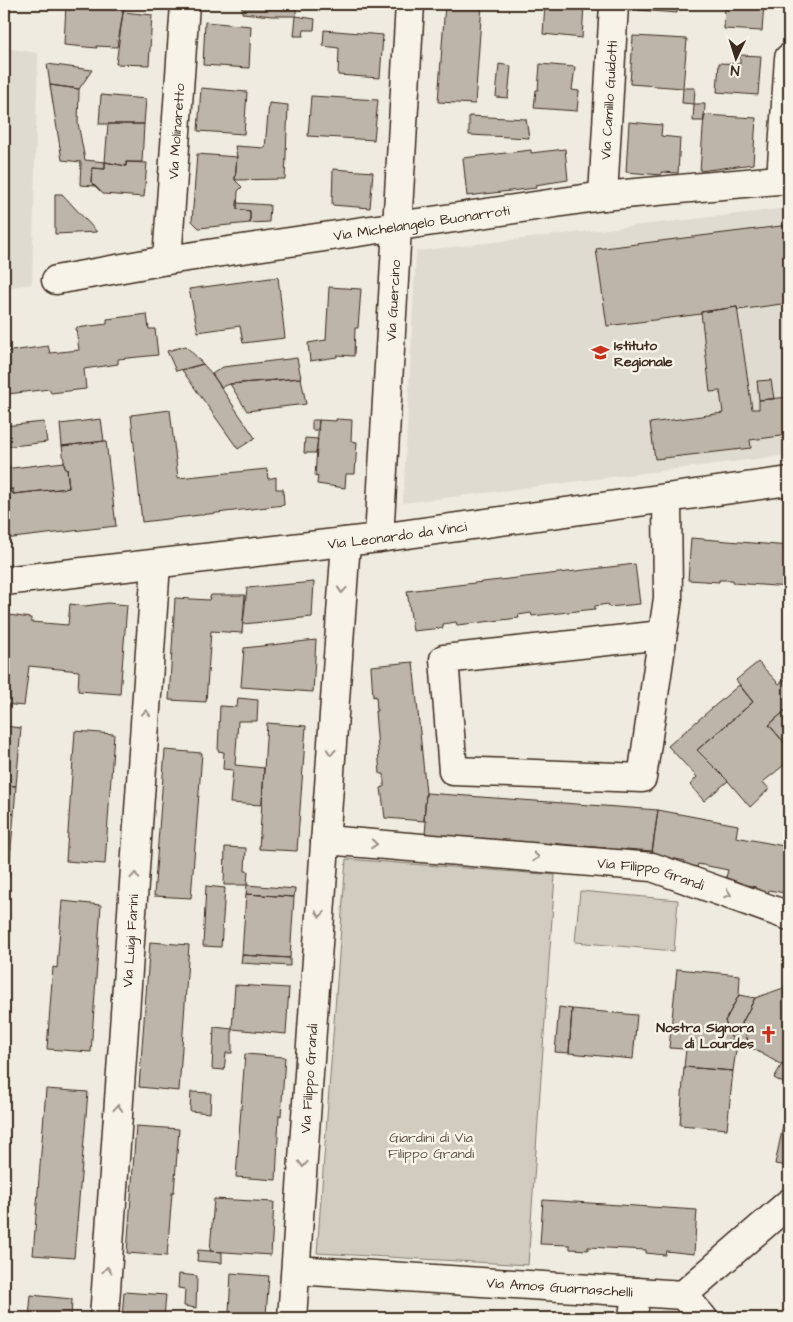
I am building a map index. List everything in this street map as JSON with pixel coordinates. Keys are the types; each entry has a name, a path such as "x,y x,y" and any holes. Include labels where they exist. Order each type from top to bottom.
{"street":[{"name":"Via Molinaretto","path":"167,260 185,4"},
{"name":"Via Guercino","path":"379,538 410,4"},
{"name":"Via Camillo Guidotti","path":"603,196 614,4"},
{"path":"785,179 789,58"},
{"name":"Via Michelangelo Buonarroti","path":"56,280 167,260 397,228 603,196 785,179"},
{"name":"Via Leonardo da Vinci","path":"4,581 379,538 789,480"},
{"path":"662,635 444,659 453,771 642,778 668,598 667,498"},
{"name":"Via Filippo Grandi","path":"292,1318 346,542"},
{"name":"Via Luigi Farini","path":"104,1318 156,564"},
{"name":"Via Filippo Grandi","path":"325,840 652,867 789,916"},
{"path":"703,1318 683,1295 789,1203"},
{"name":"Via Amos Guarnaschelli","path":"296,1270 634,1305 683,1295"}],"shaded area":[{"path":"4,48 38,53 32,284 4,288"},
{"name":"Istituto Regionale","path":"789,208 789,455 403,503 416,251"}],"green space":[{"name":"Giardini di Via Filippo Grandi","path":"346,859 555,875 528,1265 317,1253"},
{"path":"580,891 678,900 674,951 575,942"}],"building":[{"path":"66,4 124,8 117,47 96,46 97,48 64,45"},
{"path":"242,4 296,4 296,16 242,13"},
{"path":"335,4 377,4 376,10 335,8"},
{"path":"445,4 482,4 475,104 438,102"},
{"path":"545,4 584,4 582,38 543,34"},
{"path":"638,4 677,4 677,13 638,10"},
{"path":"725,4 764,4 762,31 724,29"},
{"path":"123,12 152,15 149,65 116,64"},
{"path":"296,16 315,19 314,30 304,30 303,36 294,36"},
{"path":"205,22 251,26 249,68 203,65"},
{"path":"324,30 383,35 380,78 338,75 339,48 323,46"},
{"path":"633,36 687,39 683,88 630,84"},
{"path":"740,55 761,56 758,95 717,92 719,63 740,64"},
{"path":"47,64 92,70 79,89 50,85"},
{"path":"499,64 511,66 508,98 496,97"},
{"path":"540,64 575,67 572,90 579,91 577,111 534,108 536,90 538,90"},
{"path":"50,85 79,89 78,123 85,160 105,162 105,169 92,168 91,182 95,186 80,185 81,162 62,160"},
{"path":"201,88 247,92 244,134 198,131"},
{"path":"683,88 695,88 694,104 682,103"},
{"path":"101,95 146,99 144,124 99,124"},
{"path":"311,96 378,100 374,140 308,136"},
{"path":"269,103 288,105 285,179 235,180 237,157 235,146 265,148"},
{"path":"694,104 705,104 704,121 693,121"},
{"path":"704,115 756,118 753,164 700,171"},
{"path":"469,116 526,119 529,138 469,135"},
{"path":"629,122 662,125 661,136 680,138 678,173 661,172 661,175 626,172"},
{"path":"108,124 144,124 142,162 126,162 126,166 105,162"},
{"path":"565,149 568,180 535,185 536,188 467,196 463,158 531,150 531,153"},
{"path":"197,154 237,157 235,180 242,187 238,191 237,209 250,211 250,223 199,228 192,221"},
{"path":"105,162 126,166 126,162 147,163 144,197 103,194 91,182 92,168 105,169"},
{"path":"333,169 373,172 370,208 332,205"},
{"path":"55,194 62,194 97,232 55,234"},
{"path":"237,203 270,205 269,222 250,223 250,211 237,209"},
{"path":"789,225 789,303 738,310 737,307 701,312 701,314 607,326 596,249"},
{"path":"278,277 285,338 243,343 240,326 198,332 189,289"},
{"path":"329,287 361,289 358,328 355,328 354,356 337,355 337,357 310,361 308,343 326,340"},
{"path":"737,307 752,409 759,409 759,400 789,397 789,435 750,440 751,448 655,459 650,423 723,413 720,391 710,392 701,312"},
{"path":"147,314 149,329 155,329 158,355 118,359 118,364 84,369 86,389 51,393 49,389 8,394 4,381 4,352 48,346 50,353 79,350 76,328 107,324 107,319"},
{"path":"186,346 203,364 176,371 167,351"},
{"path":"297,358 301,378 230,384 221,387 212,374 223,367"},
{"path":"203,364 212,374 255,438 238,449 182,370"},
{"path":"301,378 306,404 247,411 230,384"},
{"path":"771,380 774,399 759,400 757,381"},
{"path":"170,410 178,478 267,469 268,479 276,477 276,489 283,489 284,505 142,522 131,415"},
{"path":"101,419 104,441 62,446 60,424"},
{"path":"336,419 352,420 351,441 357,442 355,474 346,474 345,488 317,484 318,475 315,476 319,420 336,421"},
{"path":"312,420 319,420 318,430 312,430"},
{"path":"44,422 47,442 4,447 4,426"},
{"path":"305,438 318,439 316,453 304,453"},
{"path":"106,441 116,526 4,539 4,490 13,489 13,494 69,488 62,446"},
{"path":"64,462 65,469 67,469 69,488 13,494 13,489 4,490 4,469"},
{"path":"691,538 789,546 789,587 733,583 733,580 719,580 719,582 688,580"},
{"path":"635,564 640,604 609,607 608,604 595,606 595,609 532,616 531,613 518,615 519,618 457,625 456,622 443,624 443,628 413,631 407,591"},
{"path":"314,582 312,617 243,624 247,588"},
{"path":"211,595 245,595 242,633 211,631 206,702 169,700 175,598 209,600"},
{"path":"108,603 127,605 120,694 78,691 79,671 29,666 24,706 4,704 4,618 8,619 9,615 31,618 31,622 68,625 70,604 85,606"},
{"path":"316,640 313,692 241,687 244,648"},
{"path":"413,662 426,793 424,821 385,818 381,788 384,787 384,774 380,774 375,711 377,711 376,696 373,697 371,666"},
{"path":"758,662 779,684 789,676 789,707 769,725 789,748 789,761 763,782 769,789 750,807 728,781 697,750 753,702 736,680"},
{"path":"739,685 753,702 697,750 728,781 704,801 690,785 697,777 668,746"},
{"path":"238,698 258,700 257,721 238,721 235,765 264,768 262,805 230,803 233,770 223,769 224,752 218,751 220,706 237,707"},
{"path":"789,707 789,748 769,725"},
{"path":"267,723 306,726 297,851 259,849"},
{"path":"4,726 21,728 16,786 4,785"},
{"path":"75,731 114,734 105,864 66,861"},
{"path":"165,750 202,753 191,898 154,896"},
{"path":"4,785 16,786 14,814 4,813"},
{"path":"426,793 658,810 652,851 626,849 625,852 606,850 606,848 549,843 549,847 530,846 531,843 425,836"},
{"path":"658,810 738,825 736,837 789,847 789,894 769,890 768,893 756,890 756,887 725,881 728,870 698,864 697,867 684,864 685,861 652,854"},
{"path":"4,813 14,814 11,848 4,847"},
{"path":"4,847 11,848 9,877 4,877"},
{"path":"225,847 246,848 245,871 248,871 247,885 224,885"},
{"path":"247,885 295,889 294,897 246,894"},
{"path":"206,886 225,888 221,947 203,946"},
{"path":"246,894 294,897 290,958 242,955"},
{"path":"62,901 101,905 91,1052 47,1049 53,967 57,968"},
{"path":"150,942 189,945 179,1091 139,1087"},
{"path":"242,955 290,958 290,966 241,963"},
{"path":"677,969 740,975 739,995 725,1021 736,1050 733,1071 684,1067 686,1049 669,1048"},
{"path":"235,985 289,988 286,1034 232,1029"},
{"name":"Nostra Signora di Lourdes","path":"789,986 789,1069 750,1047 742,1023 755,998"},
{"path":"739,995 755,998 742,1023 750,1047 736,1050 725,1021"},
{"path":"559,1007 572,1009 569,1053 555,1052"},
{"path":"572,1009 637,1015 633,1059 569,1053"},
{"path":"214,1027 232,1029 232,1053 226,1053 224,1070 212,1069"},
{"path":"245,1054 285,1057 281,1116 279,1115 276,1180 236,1177"},
{"path":"782,1064 789,1069 789,1086 774,1078"},
{"path":"684,1067 733,1071 727,1129 680,1125"},
{"path":"46,1089 88,1092 74,1258 33,1255"},
{"path":"191,1092 211,1093 210,1113 190,1111"},
{"path":"136,1126 179,1129 167,1256 127,1253"},
{"path":"783,1126 789,1128 789,1166 775,1164"},
{"path":"214,1199 274,1202 271,1255 210,1251"},
{"path":"543,1200 697,1210 694,1254 666,1251 665,1255 646,1253 646,1250 588,1247 588,1250 570,1249 570,1245 540,1244"},
{"path":"198,1250 222,1252 222,1263 197,1261"},
{"path":"231,1273 269,1276 266,1315 229,1313"},
{"path":"179,1274 197,1276 196,1308 184,1306 185,1289 178,1288"},
{"path":"124,1292 166,1295 164,1318 122,1318"},
{"path":"31,1295 72,1299 71,1318 29,1318"},
{"path":"493,1315 492,1318 460,1318 460,1316"}],"place":[{"name":"Istituto Regionale","path":"600,353"},
{"name":"Nostra Signora di Lourdes","path":"768,1035"}]}
